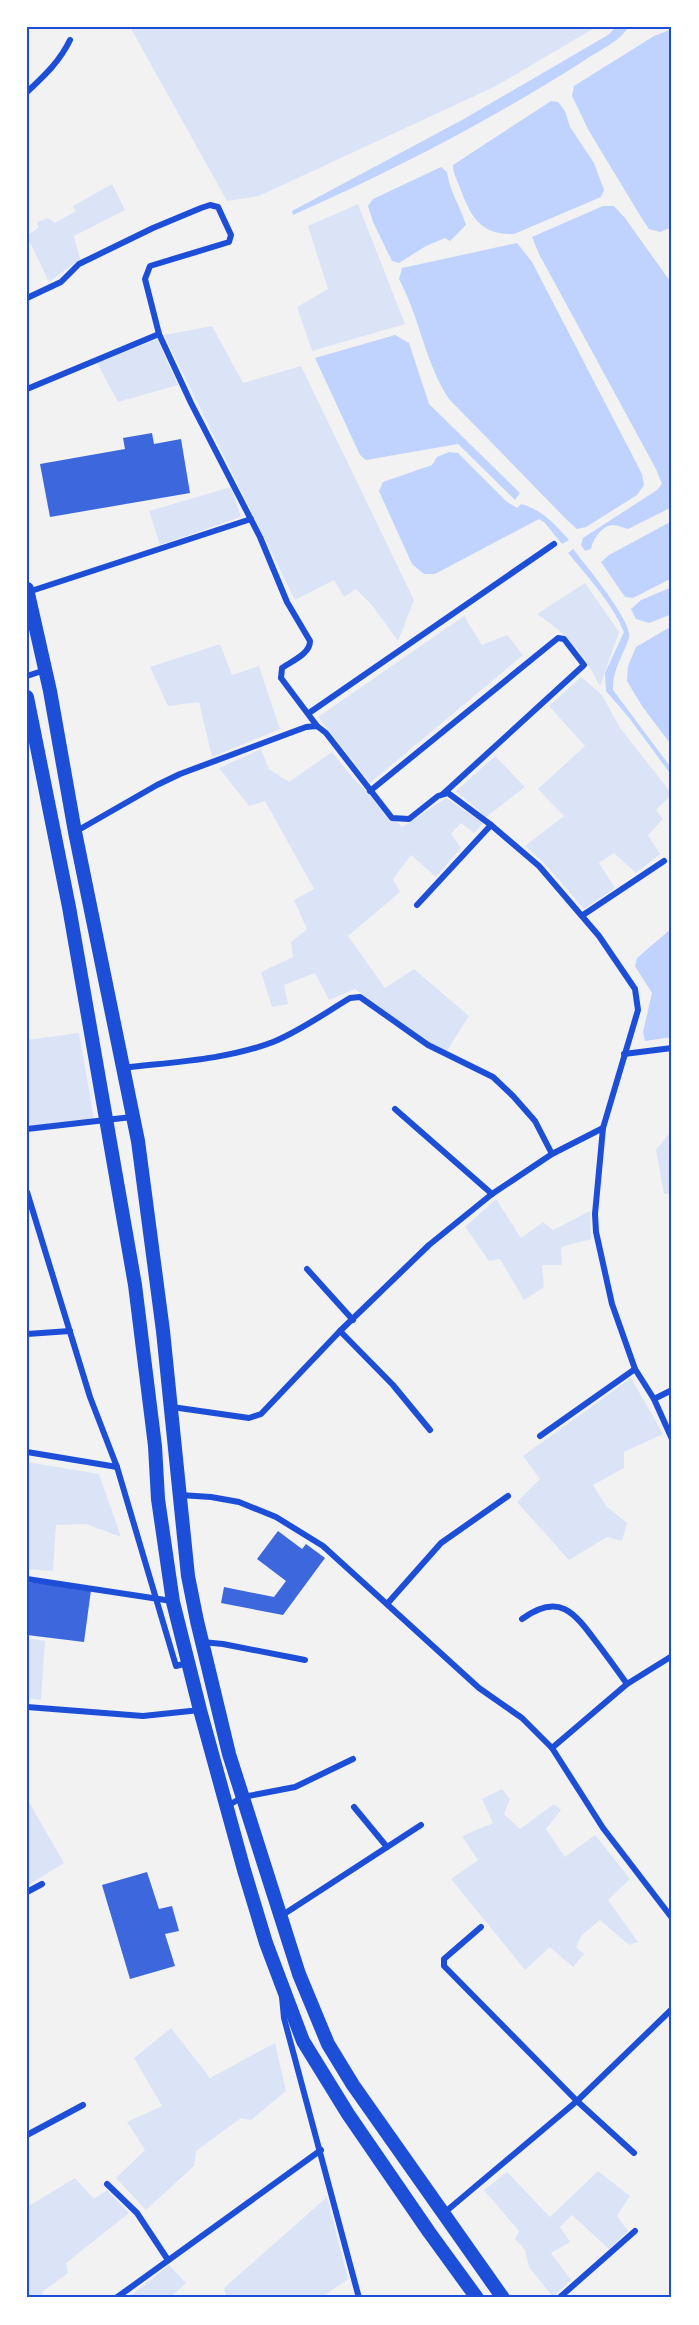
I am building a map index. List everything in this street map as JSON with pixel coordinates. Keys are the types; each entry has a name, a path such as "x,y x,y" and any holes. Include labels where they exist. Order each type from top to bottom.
{"highway":[{"path":"27,591 45,670 132,1117 148,1211 188,1576 229,1754 299,1974 328,2044 353,2085 503,2298"},
{"path":"27,698 69,907 135,1285 155,1446 158,1499 173,1602 226,1806 266,1943 303,2041 319,2069 429,2232 477,2298"},
{"path":"178,1624 197,1621"}],"street":[{"path":"27,92 54,66 63,55 70,40"},
{"path":"27,298 61,282 79,264 153,228 201,208 214,205 218,207 231,235 229,242 150,266 145,279 159,334 190,403 251,519 287,602 310,641 311,645 307,652 281,670 281,678 389,815 400,820 409,819 438,796 448,793 491,825 539,866 583,915 635,989 638,1010 603,1128 595,1214 596,1232 612,1304 635,1368 654,1399 672,1439"},
{"path":"27,389 159,334"},
{"path":"27,591 251,519"},
{"path":"309,713 554,544"},
{"path":"370,791 558,638 564,639 584,665 443,794"},
{"path":"27,676 45,670"},
{"path":"75,832 180,774 306,727 317,726"},
{"path":"417,905 491,825"},
{"path":"583,915 664,861"},
{"path":"122,1068 207,1058 262,1046 277,1040 350,998 360,997 428,1045 493,1077 535,1121 552,1154"},
{"path":"624,1054 672,1048"},
{"path":"395,1109 492,1194"},
{"path":"27,1129 132,1117"},
{"path":"171,1407 249,1418 256,1417 399,1272 492,1194 552,1154 603,1128"},
{"path":"27,1192 31,1216 90,1397 117,1467 176,1666 187,1662"},
{"path":"307,1269 353,1320"},
{"path":"27,1334 70,1331"},
{"path":"340,1331 393,1385 430,1430"},
{"path":"540,1436 635,1368"},
{"path":"654,1399 672,1390"},
{"path":"27,1452 117,1467"},
{"path":"179,1495 239,1502 276,1517 323,1546 479,1688 522,1718 552,1748 603,1828 672,1918"},
{"path":"387,1604 441,1543 508,1496"},
{"path":"27,1579 154,1597 173,1602"},
{"path":"522,1618 536,1608 547,1606 558,1606 570,1611 581,1622 627,1684"},
{"path":"202,1642 305,1660"},
{"path":"552,1748 627,1684 672,1656"},
{"path":"27,1707 143,1716 200,1710"},
{"path":"226,1806 243,1797 295,1787 354,1759"},
{"path":"354,1807 387,1847"},
{"path":"280,1916 421,1826"},
{"path":"27,1892 42,1884"},
{"path":"481,1927 444,1959 444,1966 577,2101 634,2153"},
{"path":"283,1989 284,2018 359,2298"},
{"path":"444,2212 577,2101 672,2009"},
{"path":"27,2135 83,2105"},
{"path":"116,2298 321,2151"},
{"path":"107,2184 137,2213 168,2260"},
{"path":"558,2298 635,2231"}],"shaded area":[{"path":"130,27 596,27 496,86 259,196 227,201"},
{"path":"112,184 125,210 74,236 80,259 49,282 27,236 38,228 37,222 48,218 55,223 76,211 73,206"},
{"path":"358,204 405,324 312,351 297,307 328,289 308,226"},
{"path":"212,326 243,383 301,366 414,600 398,641 371,604 356,589 344,597 334,580 295,600 164,335"},
{"path":"157,339 178,385 118,402 97,363"},
{"path":"231,487 241,517 160,545 149,511"},
{"path":"585,583 619,632 600,686 574,645 537,614"},
{"path":"464,616 482,645 507,635 523,655 370,783 318,717"},
{"path":"220,644 232,675 259,666 280,729 212,757 199,702 168,706 150,667"},
{"path":"581,677 602,695 620,728 672,794 656,810 663,819 648,835 660,854 636,873 614,853 599,863 615,888 584,909 544,863 525,846 564,816 538,789 585,746 549,706"},
{"path":"261,749 269,769 289,782 332,752 353,778 402,827 446,798 483,823 474,833 461,823 451,834 461,848 436,877 411,855 393,879 400,892 348,936 385,988 414,969 469,1016 445,1054 355,989 329,1000 315,973 284,985 288,1004 272,1007 261,972 293,957 291,942 307,929 294,900 314,889 265,801 249,806 219,768"},
{"path":"495,756 525,787 486,817 456,791"},
{"path":"79,1033 94,1119 27,1126 27,1040"},
{"path":"671,1054 672,1193 664,1194 656,1150 669,1134"},
{"path":"496,1199 521,1238 543,1222 553,1230 590,1211 591,1239 561,1247 562,1265 542,1265 544,1287 524,1300 500,1259 489,1261 465,1227"},
{"path":"631,1378 663,1434 624,1452 624,1468 593,1485 606,1506 627,1523 622,1541 607,1537 569,1560 517,1502 540,1479 523,1456"},
{"path":"27,1462 99,1474 121,1537 86,1524 56,1525 53,1571 27,1569"},
{"path":"27,1638 45,1641 41,1700 27,1698"},
{"path":"502,1789 510,1799 504,1814 520,1829 554,1804 561,1810 546,1829 565,1857 595,1835 630,1879 608,1900 638,1942 629,1945 600,1920 581,1936 576,1947 584,1954 573,1967 550,1947 525,1970 451,1879 478,1860 462,1836 493,1823 482,1799"},
{"path":"27,1799 64,1863 27,1886"},
{"path":"171,2028 210,2078 275,2043 286,2091 251,2120 241,2118 196,2151 194,2166 146,2210 116,2178 145,2150 127,2122 162,2106 134,2058"},
{"path":"598,2171 630,2196 617,2216 628,2231 609,2249 572,2215 560,2227 570,2242 551,2253 571,2280 553,2297 529,2267 525,2250 515,2239 519,2231 484,2190 507,2172 550,2217"},
{"path":"75,2178 94,2199 107,2190 129,2213 66,2263 68,2273 42,2292 45,2298 27,2298 27,2207"},
{"path":"327,2197 348,2279 321,2298 227,2298 224,2288"},
{"path":"169,2265 186,2283 170,2298 128,2298"}],"water":[{"path":"616,27 628,27 609,45 515,103 368,181 293,215 292,211 462,120 608,35"},
{"path":"672,29 672,227 660,232 649,229 641,217 589,131 572,96 574,86 654,36"},
{"path":"551,101 558,102 565,111 570,127 594,163 604,190 601,197 514,234 502,234 485,228 468,208 453,165"},
{"path":"441,167 447,172 450,186 466,225 450,241 445,238 426,246 399,263 392,261 373,222 368,206 373,199"},
{"path":"603,206 614,206 625,218 672,284 672,507 628,529 614,525 606,527 596,537 591,549 585,551 581,545 583,538 657,490 662,484 532,237"},
{"path":"517,243 532,262 642,474 644,485 637,495 586,527 577,529 567,520 449,399 434,371 399,279 402,268"},
{"path":"395,335 409,343 429,404 520,493 515,500 458,444 366,460 360,455 315,358"},
{"path":"449,452 458,453 507,502 517,508 521,504 528,506 542,514 569,540 562,544 539,519 435,574 424,574 412,564 379,491 383,482 432,465 437,457"},
{"path":"672,521 672,578 633,598 625,597 601,562 609,555"},
{"path":"573,549 607,593 628,630 629,638 616,670 613,690 672,769 672,776 606,691 605,673 624,632 606,601 568,553"},
{"path":"672,587 672,614 649,623 636,619 631,609 641,600"},
{"path":"672,626 672,746 642,706 627,681 628,666 636,647"},
{"path":"672,928 672,1037 645,1041 643,1032 652,993 635,966 637,958"}],"building":[{"path":"152,433 154,444 181,439 190,493 50,517 40,464 125,449 123,438"},
{"path":"278,1531 302,1549 306,1544 325,1558 283,1615 221,1603 224,1587 274,1597 286,1581 257,1559"},
{"path":"27,1582 91,1590 84,1642 27,1635"},
{"path":"147,1872 159,1909 172,1906 179,1931 165,1934 175,1966 130,1979 102,1885"}]}
